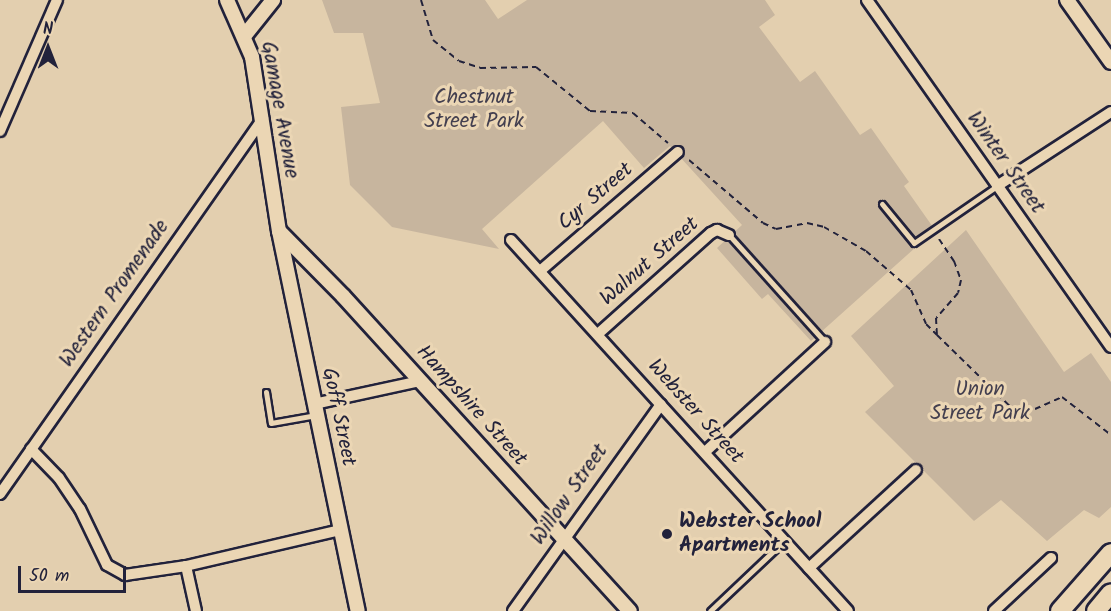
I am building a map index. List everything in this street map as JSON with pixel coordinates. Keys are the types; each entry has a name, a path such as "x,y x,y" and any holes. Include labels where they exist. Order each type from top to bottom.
{"highway":[{"path":"1060,611 1111,553"},
{"path":"1096,611 1111,593"}],"street":[{"path":"0,131 57,0"},
{"name":"Gamage Avenue","path":"228,0 245,35 263,118 279,231"},
{"path":"245,35 273,0"},
{"name":"Winter Street","path":"867,0 1111,347"},
{"path":"1067,0 1111,62"},
{"path":"997,186 1111,112"},
{"name":"Western Promenade","path":"0,494 263,118"},
{"name":"Cyr Street","path":"540,271 678,152"},
{"name":"Walnut Street","path":"599,333 711,233 717,230 729,235"},
{"name":"Hampshire Street","path":"279,231 630,611"},
{"name":"Goff Street","path":"279,231 358,611"},
{"name":"Webster Street","path":"511,240 599,333 848,611"},
{"path":"705,452 825,342"},
{"path":"315,409 420,381"},
{"name":"Willow Street","path":"513,611 661,404"},
{"path":"31,449 59,478 80,509 107,565 117,572 134,575 186,566 340,530"},
{"path":"809,568 916,470"},
{"path":"994,611 1051,558"},
{"path":"186,566 196,611"}],"lane":[{"path":"882,204 914,243 997,186"},
{"path":"729,235 825,342"},
{"path":"266,392 271,423 315,409"},
{"path":"710,611 784,541"}],"path":[{"path":"421,0 433,40 459,62 480,68 536,68 590,111 633,113 763,223 776,229 807,223 824,227 866,251 911,290 926,324 1015,411 1035,409 1062,397 1111,435"},
{"path":"937,334 936,318 958,292 961,280 954,261 939,239"}],"green space":[{"name":"Chestnut Street Park","path":"322,0 485,0 498,19 527,0 765,0 775,15 759,27 800,82 815,71 860,135 871,128 909,182 904,186 935,230 811,341 768,294 762,299 717,248 742,225 670,146 644,168 603,121 482,229 499,249 392,227 350,185 341,107 380,103 363,33 334,33"},
{"name":"Union Street Park","path":"966,230 1064,372 1091,353 1111,382 1111,507 1099,518 1084,510 1047,541 1001,500 974,521 865,412 894,386 851,336"}],"place":[{"name":"Webster School Apartments","path":"667,534"}]}
